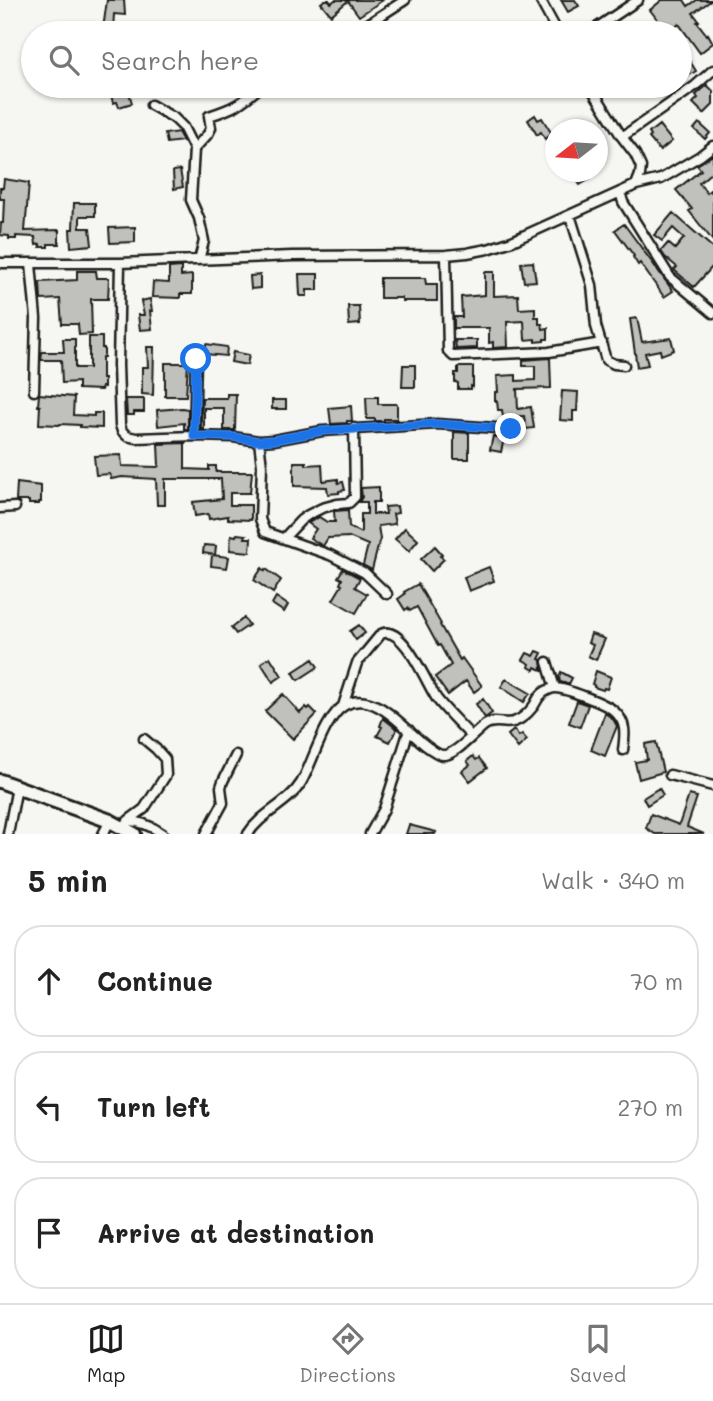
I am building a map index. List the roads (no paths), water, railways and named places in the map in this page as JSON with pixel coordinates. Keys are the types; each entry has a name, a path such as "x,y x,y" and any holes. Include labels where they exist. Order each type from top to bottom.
{"main road":[{"path":"0,781 119,822 134,834"}],"street":[{"path":"373,21 405,0"},
{"path":"540,0 551,21"},
{"path":"607,21 638,0"},
{"path":"692,88 713,70"},
{"path":"194,149 211,128 209,116 230,109 248,98"},
{"path":"598,98 635,154 640,167 636,185"},
{"path":"622,137 678,98"},
{"path":"151,106 174,118 183,127 194,149 191,200 199,218 204,241 199,260"},
{"path":"0,263 120,263 292,256 446,255 488,249 531,233 636,185 661,179 713,146"},
{"path":"620,192 623,202 670,277 713,313"},
{"path":"570,215 592,285 596,326 606,360 624,365"},
{"path":"446,255 448,351 453,356 550,352 602,343"},
{"path":"120,263 120,425 127,436 233,437 259,441 322,431 437,424 511,429"},
{"path":"31,264 36,318 34,391"},
{"path":"194,436 196,359"},
{"path":"284,538 308,515 337,503 349,503 355,496 354,428"},
{"path":"259,441 262,466 261,526 265,532 330,555 365,573 387,594"},
{"path":"0,508 15,507"},
{"path":"248,834 254,825 290,796 301,783 333,716 343,706 356,663 383,631 400,640 438,700 471,736"},
{"path":"547,662 555,688"},
{"path":"343,706 360,701 383,709 426,746 440,755 446,755 490,722 517,721 532,709 542,693 555,688 612,708 626,732 622,750"},
{"path":"370,834 384,808 409,730"},
{"path":"103,834 144,809 166,775 165,759 144,739"},
{"path":"206,834 223,803 221,787 236,755"},
{"path":"670,775 713,786"},
{"path":"8,834 17,787"},
{"path":"119,822 146,825 163,834"}]}
